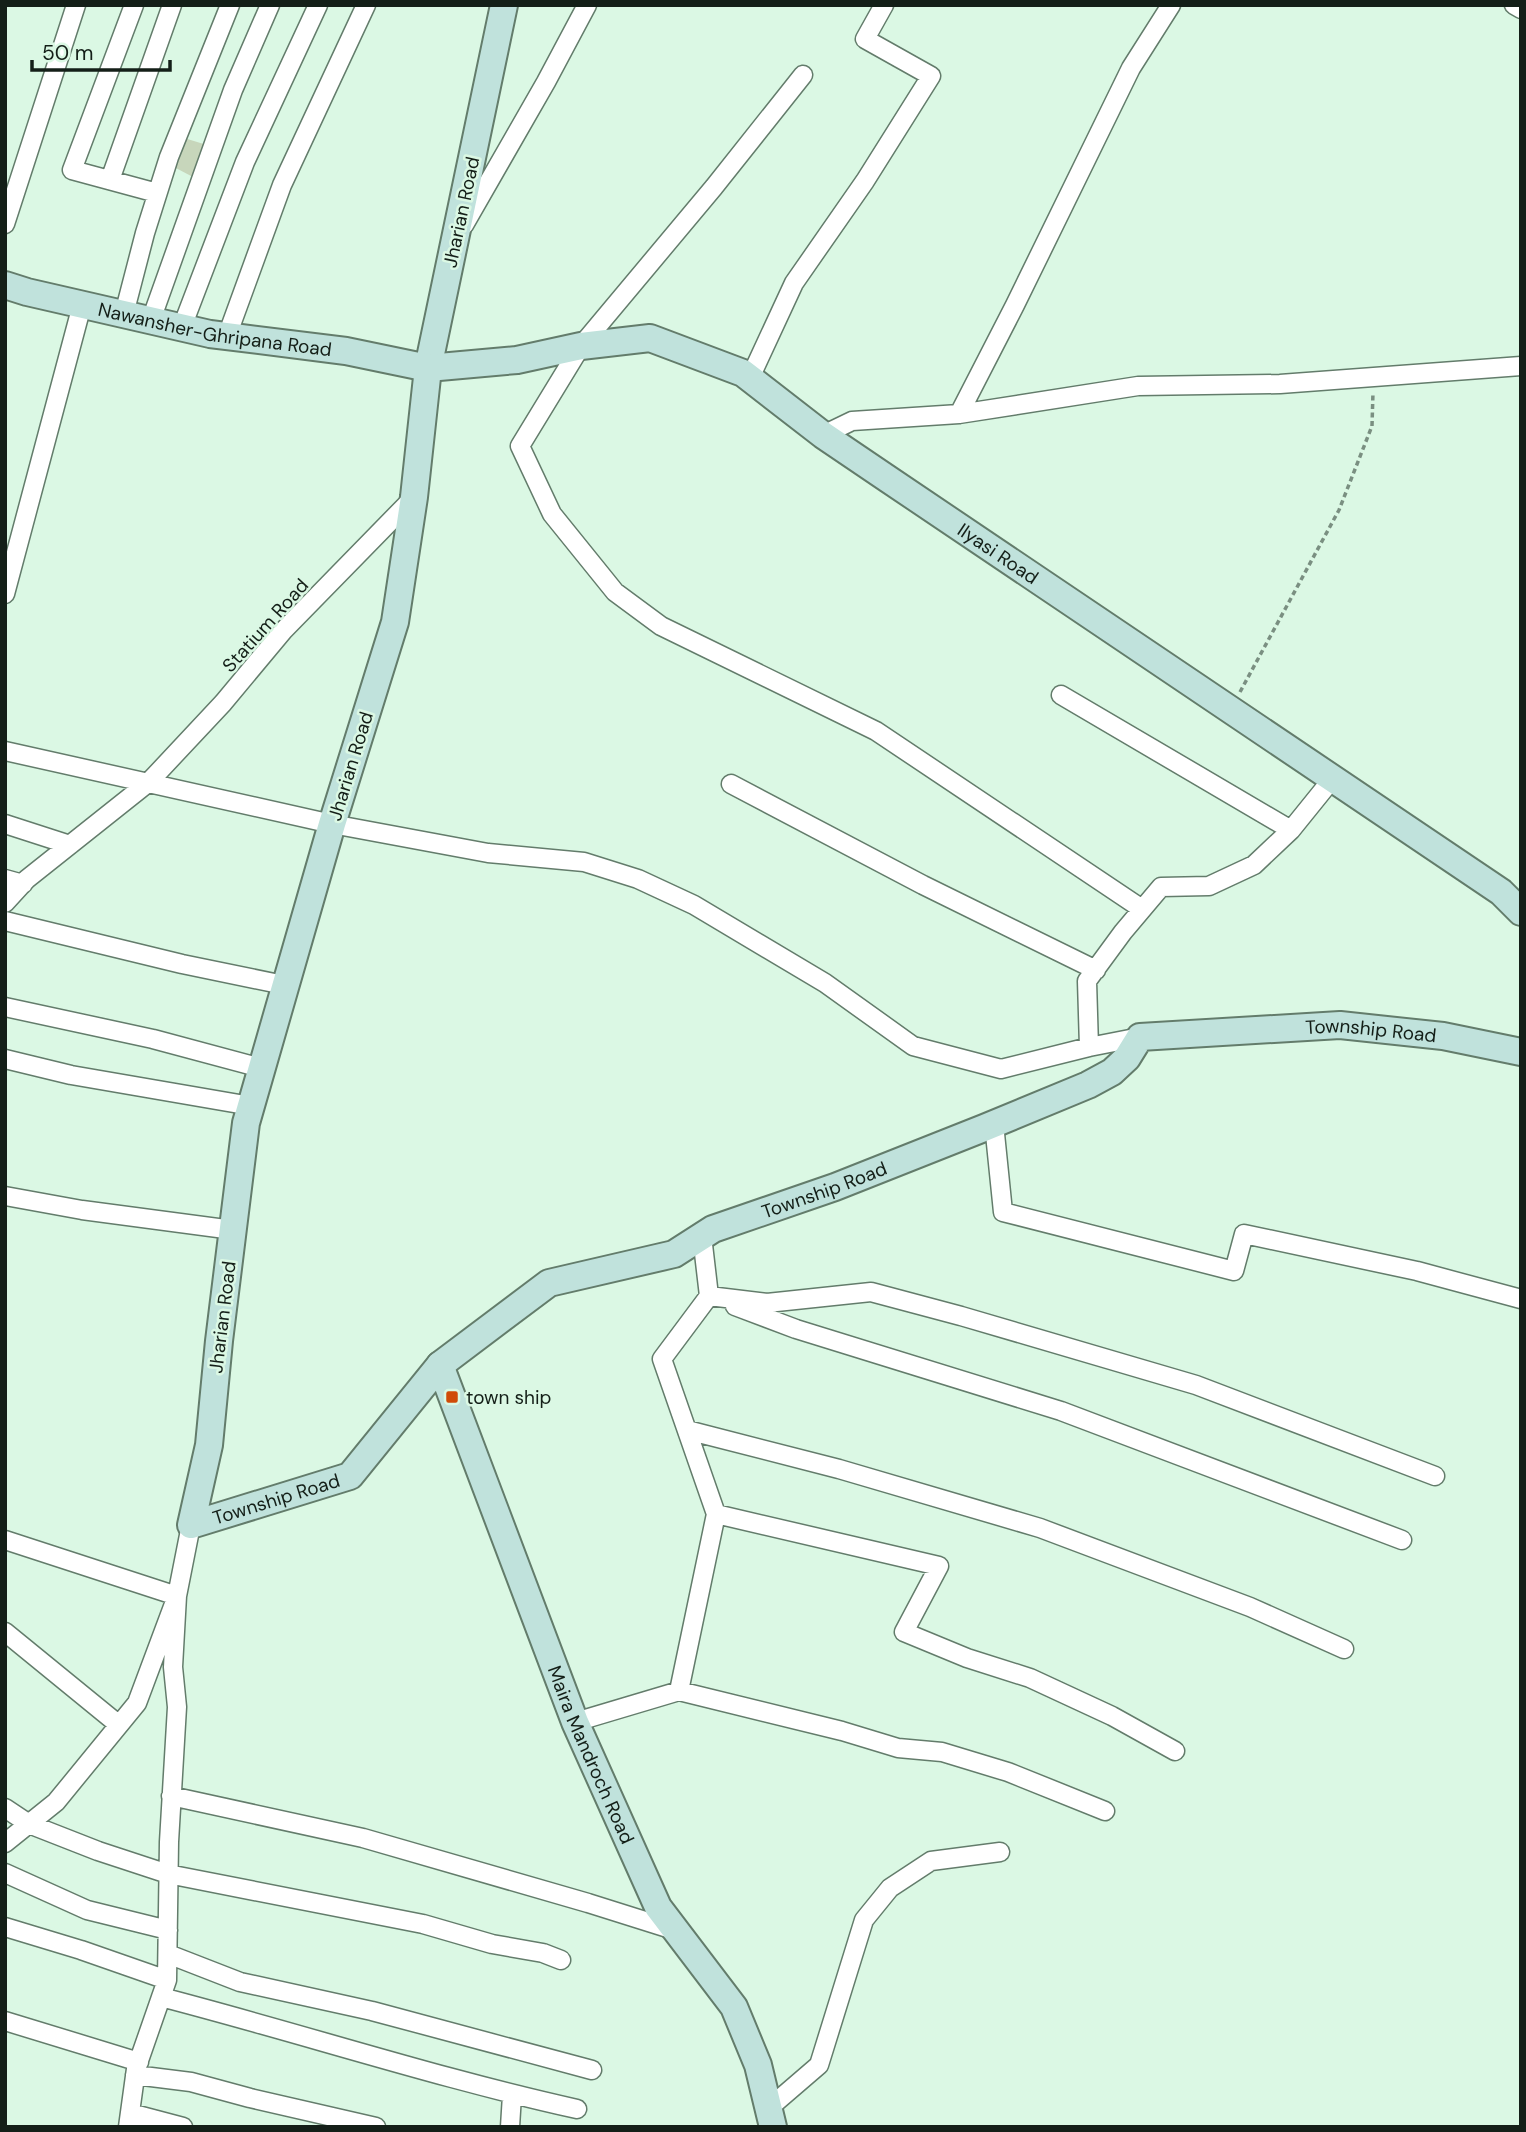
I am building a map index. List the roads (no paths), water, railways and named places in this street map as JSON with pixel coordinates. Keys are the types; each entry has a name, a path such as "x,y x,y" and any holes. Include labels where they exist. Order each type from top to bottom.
{"street":[{"path":"5,224 76,5"},
{"path":"134,5 72,170 157,193"},
{"path":"110,180 173,5"},
{"path":"124,314 169,157 230,5"},
{"path":"151,320 215,138 270,5"},
{"path":"182,327 245,162 318,5"},
{"path":"227,336 282,185 366,5"},
{"name":"Jharian Road","path":"191,1525 209,1445 246,1123 284,985 395,622 414,497 428,368 504,5"},
{"path":"454,244 587,5"},
{"path":"750,378 794,283 865,181 931,76 865,39 884,5"},
{"path":"959,414 1016,305 1131,68 1171,5"},
{"path":"1514,5 1521,9"},
{"path":"803,75 714,187 581,346 520,446 552,514 615,592 661,626 876,731 1142,909"},
{"name":"Nawansher-Ghripana Road","path":"5,285 82,305 227,336 346,351 428,368"},
{"path":"5,594 82,305"},
{"name":"Ilyasi Road","path":"428,368 517,360 581,346 650,338 743,373 823,435 1501,891 1521,912"},
{"path":"823,435 852,421 959,414 1138,386 1280,384 1521,366"},
{"name":"Statium Road","path":"5,903 14,882 70,845 149,782 223,704 283,631 414,497"},
{"path":"1061,695 1292,830"},
{"path":"5,751 332,824 488,853 584,862 638,880 694,905 825,983 913,1046 1001,1069 1140,1037"},
{"path":"1089,1047 1087,981 1161,887 1209,886 1254,865 1292,830 1334,778"},
{"path":"731,784 923,886 1096,970"},
{"path":"5,824 70,845"},
{"path":"5,920 182,964 284,985"},
{"path":"5,1007 153,1039 261,1068"},
{"name":"Township Road","path":"191,1525 350,1476 440,1365 549,1283 674,1254 713,1229 835,1187 1088,1085 1111,1072 1127,1058 1140,1037 1340,1025 1443,1036 1521,1052"},
{"path":"5,1059 71,1075 251,1107"},
{"path":"994,1124 1003,1212 1234,1271 1244,1234 1417,1271 1521,1300"},
{"path":"5,1196 82,1210 233,1230"},
{"path":"679,1691 716,1514 662,1359 709,1296 702,1236"},
{"path":"709,1296 767,1303 871,1292 1196,1385 1436,1476"},
{"path":"709,1296 796,1329 1060,1412 1402,1540"},
{"name":"Maira Mandroch Road","path":"440,1365 575,1721 658,1907 734,2007 758,2065 771,2117"},
{"path":"687,1430 839,1469 1040,1528 1250,1607 1344,1649"},
{"path":"716,1514 939,1566 904,1632 967,1658 1030,1678 1112,1716 1175,1751"},
{"path":"183,2127 129,2120 137,2069 164,1989 177,1707 173,1667 177,1596 191,1525"},
{"path":"5,1541 177,1596"},
{"path":"5,1843 56,1802 137,1703 177,1596"},
{"path":"5,1632 119,1725"},
{"path":"575,1721 679,1691 842,1731 898,1748 942,1752 1007,1772 1105,1811"},
{"path":"171,1796 363,1838 677,1931"},
{"path":"5,1808 29,1824 98,1852 168,1874 423,1924 561,1960"},
{"path":"771,2117 819,2065 864,1920 890,1888 931,1861 1000,1853"},
{"path":"5,1873 87,1910 168,1930"},
{"path":"5,1927 81,1950 164,1989 512,2095 577,2109"},
{"path":"167,1954 240,1982 372,2011 592,2070"},
{"path":"5,2021 137,2069 376,2127"},
{"path":"510,2127 512,2095"}],"place":[{"name":"town ship","path":"452,1397"}]}
